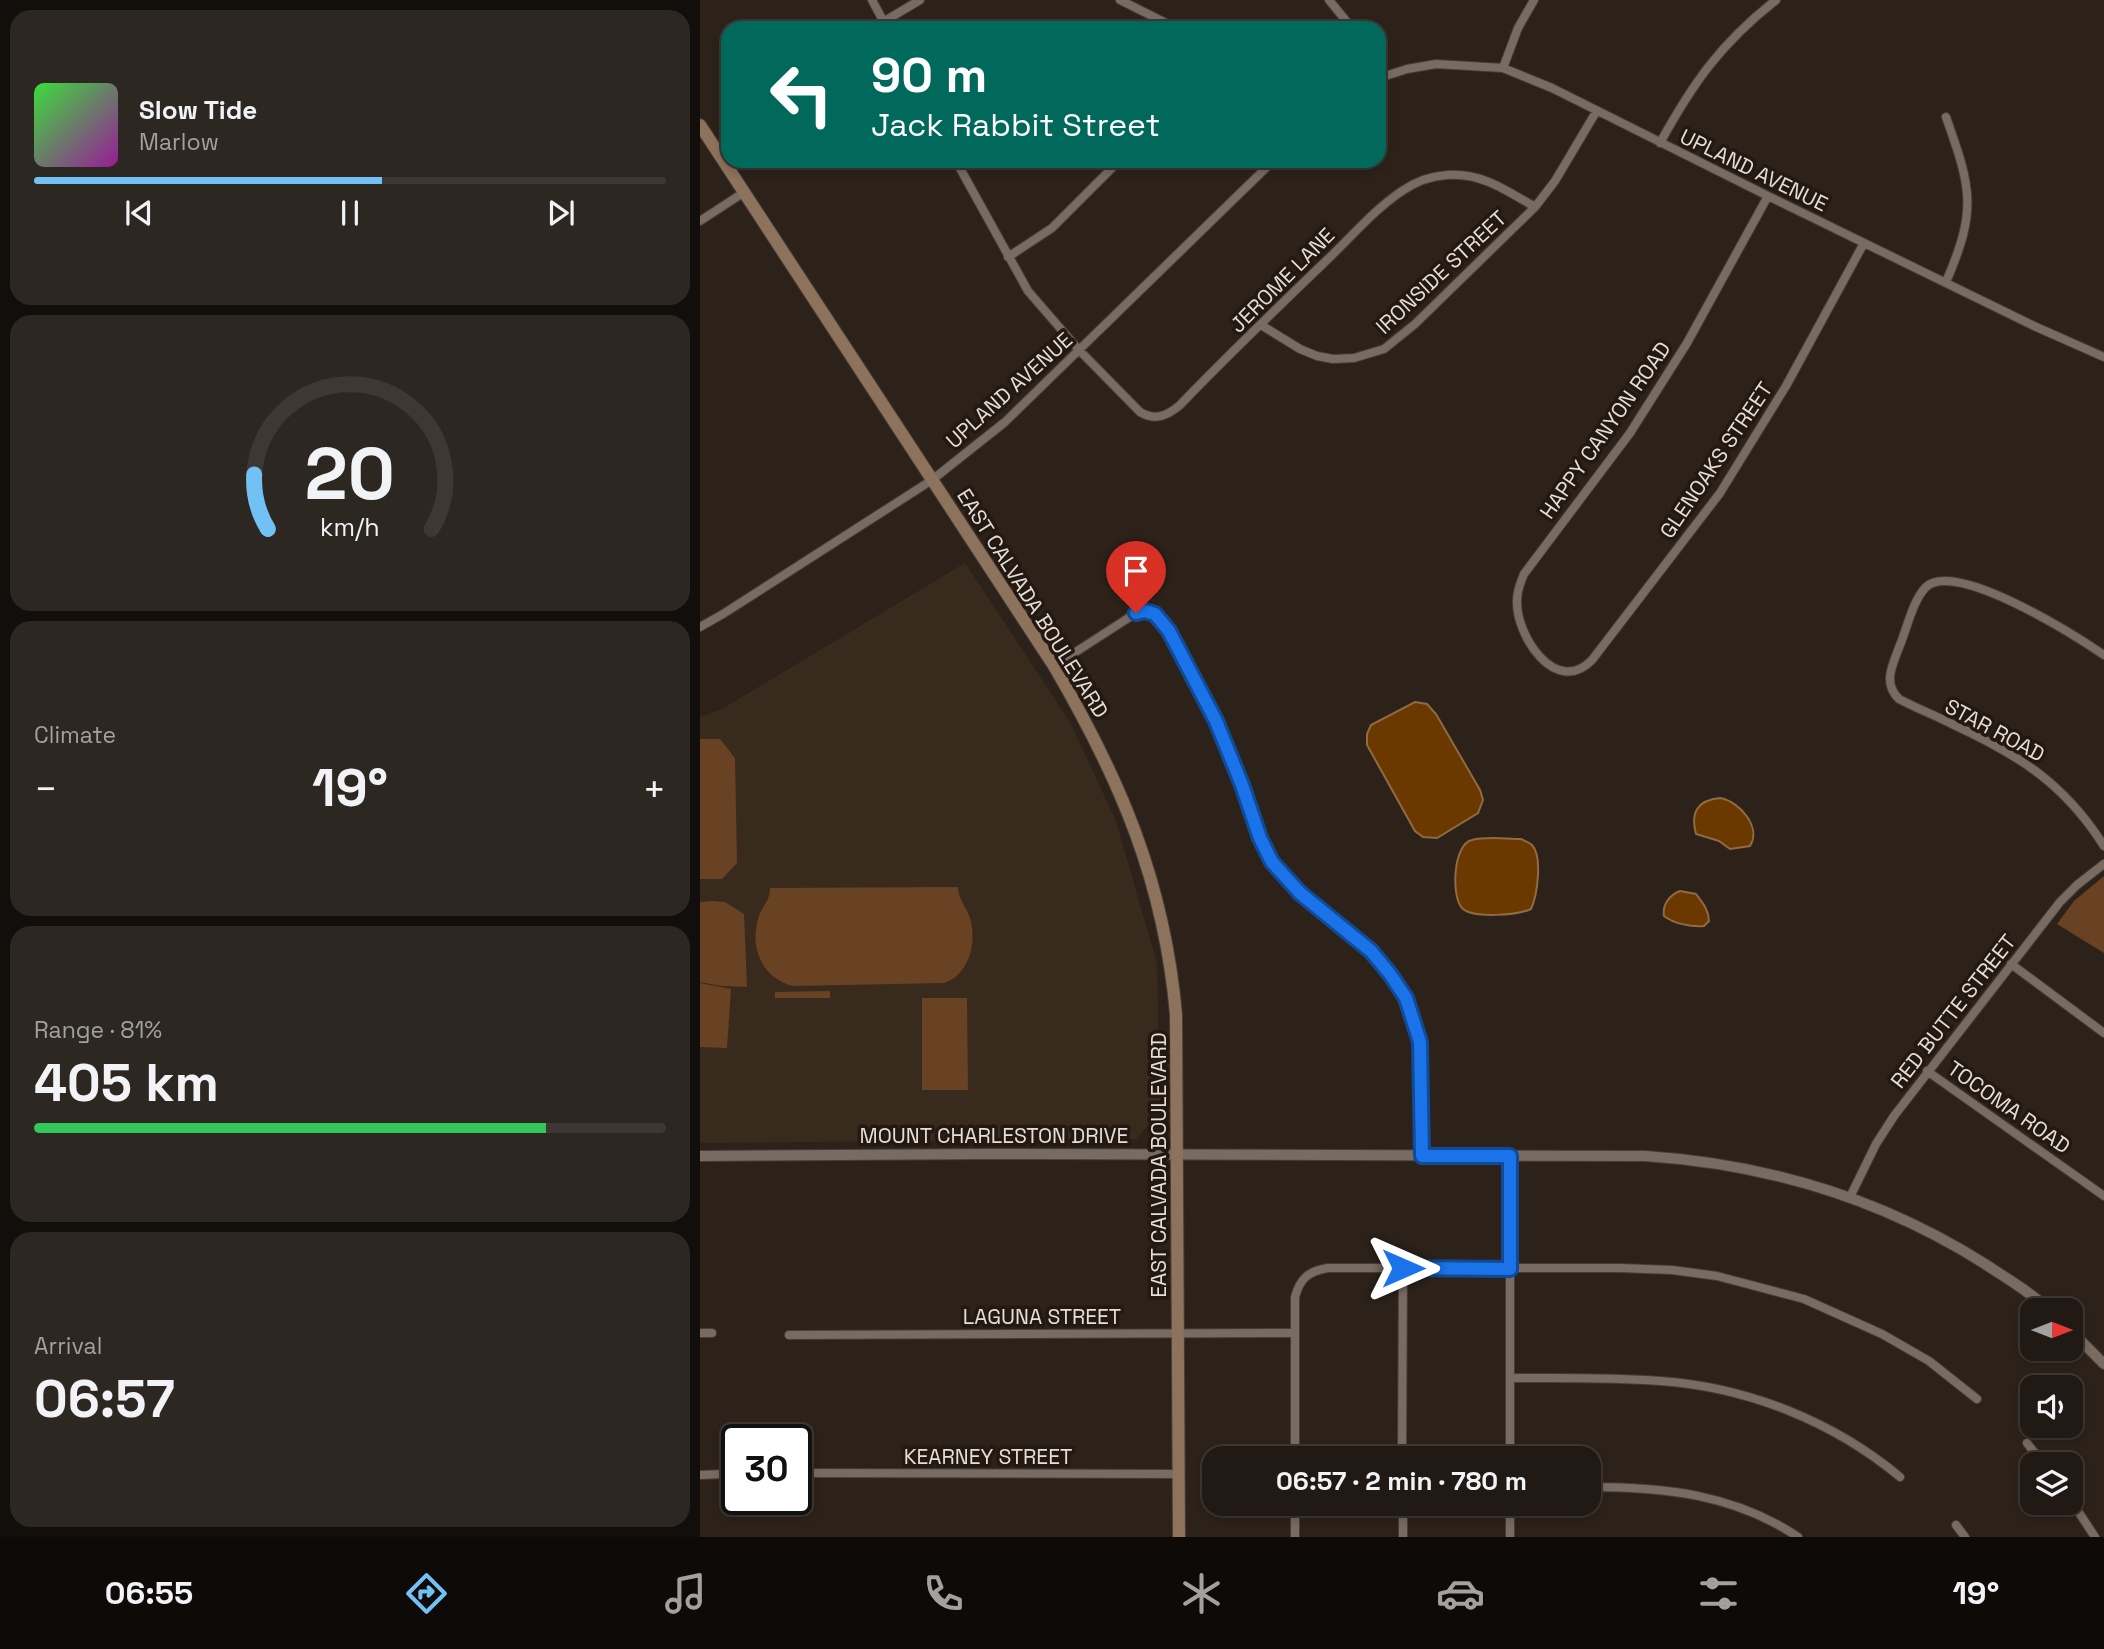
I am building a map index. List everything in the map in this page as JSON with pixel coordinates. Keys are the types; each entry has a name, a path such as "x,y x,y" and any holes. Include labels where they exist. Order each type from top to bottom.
{"main road":[{"name":"EAST CALVADA BOULEVARD","path":"700,125 721,158"},
{"name":"EAST CALVADA BOULEVARD","path":"727,168 1054,666 1091,729 1134,824 1168,947 1177,1027 1179,1537"}],"street":[{"path":"872,0 883,21"},
{"path":"891,21 920,0"},
{"path":"1120,0 1162,21"},
{"path":"1329,0 1346,21"},
{"path":"1503,68 1518,28 1534,0"},
{"path":"1660,143 1705,69 1727,42 1776,0"},
{"name":"UPLAND AVENUE","path":"1386,74 1436,64 1503,68 1552,88 2034,326 2104,357"},
{"name":"IRONSIDE STREET","path":"1261,325 1300,349 1317,356 1333,359 1354,358 1377,353 1415,324 1535,207 1555,181 1597,112"},
{"path":"1946,282 1967,228 1969,200 1967,180 1947,117"},
{"path":"960,168 1008,257 1042,309 1079,350"},
{"path":"1008,257 1052,228 1112,168"},
{"name":"UPLAND AVENUE","path":"700,627 932,480 1005,422 1266,168"},
{"name":"JEROME LANE","path":"1079,350 1140,412 1147,416 1163,416 1180,405 1383,206 1417,182 1464,174 1498,185 1535,207"},
{"path":"700,221 743,193"},
{"name":"HAPPY CANYON ROAD","path":"1567,673 1553,668 1527,638 1518,610 1519,587 1524,574 1617,451 1652,399 1712,301 1768,196"},
{"name":"GLENOAKS STREET","path":"1567,673 1584,668 1592,660 1720,494 1786,386 1864,243"},
{"name":"STAR ROAD","path":"2104,655 2049,620 2016,603 1973,586 1942,580 1926,587 1918,600 1890,676 1892,692 1899,699 2005,750 2043,776 2069,799 2089,822 2104,846"},
{"path":"1054,666 1136,613 1145,611 1161,619 1216,721 1260,838 1272,862 1300,893 1371,951 1406,998 1420,1042 1422,1156"},
{"name":"RED BUTTE STREET","path":"1850,1196 1875,1144 1927,1071 2060,902 2104,863"},
{"path":"2011,964 2104,1033"},
{"name":"TOCOMA ROAD","path":"1927,1071 2104,1196"},
{"name":"MOUNT CHARLESTON DRIVE","path":"700,1156 1645,1156 1691,1159 1779,1175 1850,1196 1925,1229 2010,1280 2033,1298"},
{"path":"1510,1156 1510,1446"},
{"path":"1295,1446 1295,1297 1304,1277 1315,1270 1328,1268 1672,1270 1717,1276 1757,1285 1822,1306 1882,1334 1928,1362 1978,1399"},
{"path":"1402,1446 1403,1268"},
{"name":"LAGUNA STREET","path":"789,1335 1294,1332"},
{"path":"700,1333 712,1333"},
{"path":"2083,1344 2104,1364"},
{"path":"1510,1378 1662,1381 1742,1395 1773,1404 1813,1421 1860,1447 1900,1477"},
{"path":"2027,1443 2034,1452"},
{"name":"KEARNEY STREET","path":"812,1473 1179,1475"},
{"path":"700,1475 721,1474"},
{"path":"1601,1488 1690,1493 1758,1515 1798,1537"},
{"path":"2081,1515 2095,1537"},
{"path":"1295,1516 1295,1537"},
{"path":"1403,1516 1403,1537"},
{"path":"1510,1516 1510,1537"},
{"path":"1956,1525 1965,1537"}],"shaded area":[{"path":"965,563 1070,722 1116,821 1157,963 1160,1113 1136,1139 700,1143 700,717 722,709"},
{"path":"1415,702 1427,704 1436,714 1480,790 1483,800 1478,813 1437,838 1423,837 1415,831 1367,745 1367,734 1371,725"},
{"path":"700,739 720,739 735,758 737,863 722,879 700,879"},
{"path":"1720,798 1734,804 1747,816 1753,831 1750,846 1730,849 1719,841 1696,834 1694,819 1698,808 1706,801"},
{"path":"1484,838 1521,839 1532,845 1537,858 1537,886 1531,909 1485,915 1462,908 1458,902 1455,882 1458,860 1466,844"},
{"path":"2104,876 2104,953 2057,924 2074,901"},
{"path":"958,887 970,918 972,947 960,972 944,983 793,986 772,975 765,967 756,947 757,924 770,888"},
{"path":"1680,891 1696,894 1703,903 1709,921 1704,926 1683,924 1664,916 1668,900"},
{"path":"700,902 725,902 744,914 747,987 700,982"},
{"path":"700,983 731,989 727,1048 700,1047"},
{"path":"830,991 830,998 775,998 775,992"},
{"path":"922,998 967,998 968,1090 922,1090"}],"route":[{"path":"1136,613 1145,611 1155,614 1169,631 1216,721 1260,838 1272,862 1300,893 1371,951 1406,998 1416,1025 1422,1060 1422,1156 1510,1156 1510,1269 1403,1268"}]}
